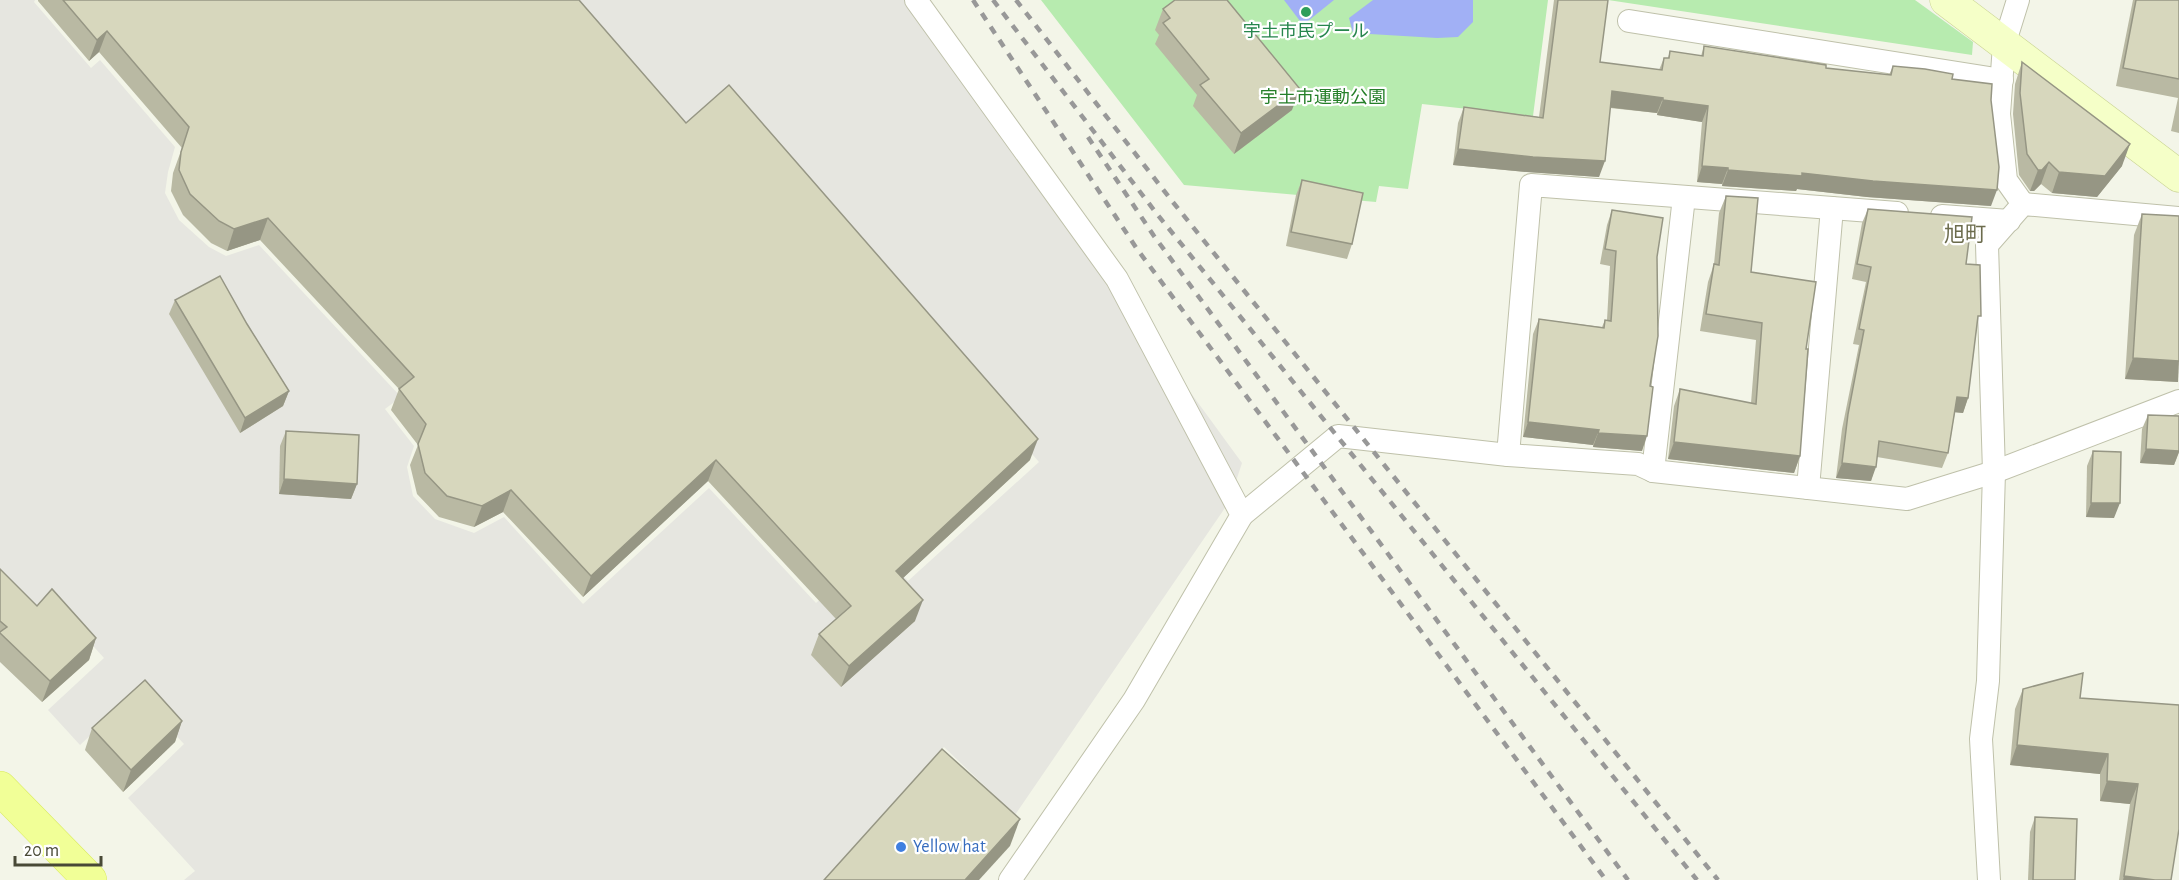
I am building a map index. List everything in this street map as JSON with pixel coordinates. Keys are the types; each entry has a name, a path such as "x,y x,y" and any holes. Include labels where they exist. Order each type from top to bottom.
{"main road":[{"path":"0,788 90,880"}],"street":[{"path":"916,0 1116,279 1242,515"},
{"path":"1946,0 2179,176"},
{"path":"2016,212 2006,180 1999,114 2004,45 2018,0"},
{"path":"1629,21 2002,80"},
{"path":"1508,455 1531,185 1921,214 2016,212 2179,218"},
{"path":"1653,471 1684,197"},
{"path":"1808,488 1832,208"},
{"path":"1989,880 1981,739 1988,681 1994,472 1987,245 2016,212"},
{"path":"1010,880 1134,700 1242,515 1338,436 1508,455 1638,464 1653,471 1907,500 1994,472 2179,401"}],"green space":[{"name":"宇土市運動公園","path":"1041,0 1548,0 1533,116 1422,104 1408,189 1379,186 1376,202 1184,185"},
{"path":"1608,0 1915,0 1973,42 1972,55"}],"shaded area":[{"path":"0,0 35,0 34,2 91,68 100,60 175,147 165,193 179,220 209,247 226,256 259,245 401,397 385,409 414,446 407,467 413,496 435,519 474,533 504,517 583,604 709,488 816,603 876,547 908,581 1039,462 722,98 679,135 560,0 904,0 1242,463 1229,502 1015,815 944,747 825,880 184,880 195,871 128,798 184,744 136,693 80,745 48,710 104,658 50,598 30,617 0,587"}],"water":[{"name":"宇土市民プール","path":"1284,0 1334,0 1303,25"},
{"path":"1373,0 1473,0 1473,22 1458,37 1353,33 1349,18"}],"building":[{"path":"63,0 579,0 686,123 729,85 1038,439 896,571 923,600 849,666 819,634 851,606 716,460 591,576 511,490 482,506 447,496 425,473 418,444 426,424 399,389 414,377 268,218 234,229 219,221 190,194 179,170 181,152 189,127 107,31 97,40"},
{"path":"1175,0 1227,0 1300,89 1241,133 1200,85 1209,79 1163,23 1170,18 1163,9"},
{"path":"1558,0 1608,0 1600,62 1662,70 1664,58 1669,58 1670,51 1703,56 1704,46 1826,65 1826,68 1891,75 1893,66 1925,69 1953,74 1952,79 1992,84 1991,100 1999,167 1997,190 1873,181 1802,173 1802,176 1728,170 1728,168 1702,166 1708,106 1612,91 1605,161 1533,157 1458,149 1464,107 1543,118"},
{"path":"2136,0 2179,0 2179,79 2123,68"},
{"path":"2022,62 2130,144 2105,176 2059,172 2049,162 2042,170 2038,170 2027,154 2020,93"},
{"path":"1302,180 1363,193 1352,244 1291,232"},
{"path":"1726,196 1758,198 1751,272 1816,282 1806,349 1808,349 1800,456 1674,442 1680,389 1756,404 1762,323 1706,314 1714,264 1719,265"},
{"path":"1868,209 1972,217 1966,264 1980,265 1981,316 1978,316 1968,398 1957,397 1948,453 1879,441 1876,467 1842,463 1848,414 1864,330 1859,329 1871,267 1857,264"},
{"path":"1612,210 1663,218 1657,257 1658,336 1650,386 1653,387 1647,436 1598,433 1599,430 1528,422 1539,319 1604,328 1605,320 1611,321 1616,251 1605,249"},
{"path":"2142,214 2179,216 2179,361 2133,358"},
{"path":"220,276 289,391 245,418 175,300"},
{"path":"2148,415 2179,416 2179,451 2146,449"},
{"path":"286,431 359,435 357,484 284,479"},
{"path":"2093,451 2121,452 2120,503 2091,503"},
{"path":"0,569 37,606 52,589 96,638 50,681 0,633 7,627 0,621"},
{"path":"2083,673 2080,698 2179,705 2179,829 2171,880 2124,876 2138,784 2107,781 2108,754 2017,745 2023,689"},
{"path":"145,680 182,721 131,770 92,728"},
{"path":"942,749 1020,819 965,880 824,880"},
{"path":"2035,817 2077,819 2075,880 2033,880"}],"railway":[{"path":"973,0 1137,249 1606,880"},
{"path":"993,0 1157,214 1697,880"},
{"path":"1016,0 1172,201 1718,880"},
{"path":"1088,137 1154,236 1628,880"}],"place":[{"name":"宇土市民プール","path":"1306,12"},
{"name":"Yellow hat","path":"901,847"}],"district":[{"name":"旭町","path":"1965,234"}]}
